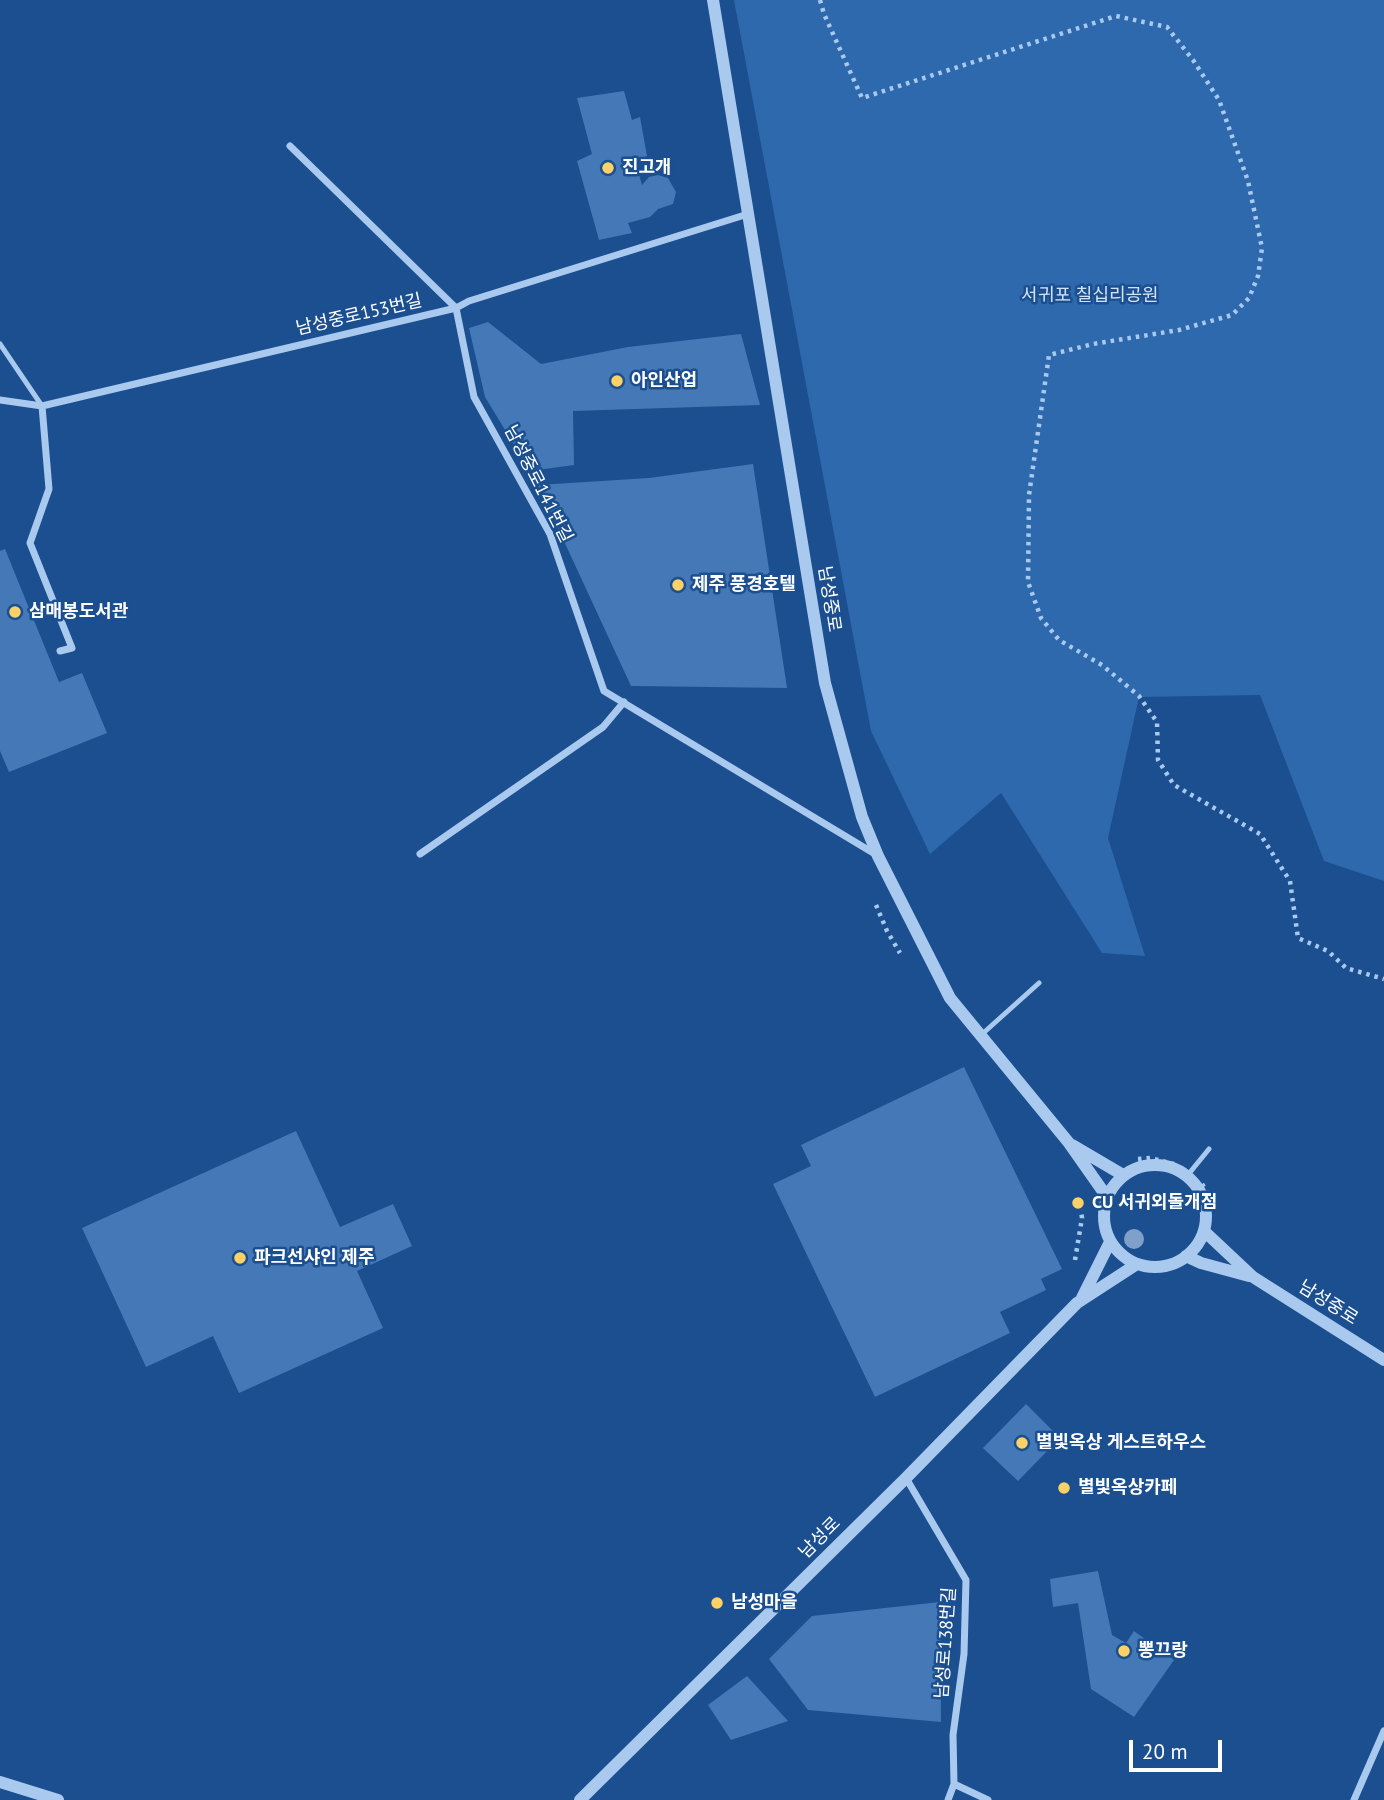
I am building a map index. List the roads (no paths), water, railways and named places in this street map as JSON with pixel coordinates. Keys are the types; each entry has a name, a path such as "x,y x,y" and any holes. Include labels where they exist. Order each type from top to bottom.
{"street":[{"name":"남성중로","path":"713,0 825,683 862,817 878,856 950,998 1069,1143 1107,1197"},
{"path":"290,146 456,308"},
{"name":"남성중로153번길","path":"42,406 456,308 469,301 748,214"},
{"name":"남성중로141번길","path":"456,308 474,397 550,534 604,691 878,856"},
{"path":"0,400 42,406 49,489 30,543 72,648 60,651"},
{"path":"420,855 603,727 624,702"},
{"name":"남성중로","path":"1069,1143 1123,1175"},
{"path":"1156,1164 1187,1176 1198,1187 1207,1216 1198,1244 1186,1256 1164,1266 1137,1264 1117,1251 1104,1227 1103,1212 1107,1197 1123,1175 1139,1167 1156,1164"},
{"name":"남성중로","path":"1204,1231 1253,1277 1384,1360"},
{"name":"남성로","path":"1082,1299 1110,1242"},
{"name":"남성중로","path":"1186,1256 1201,1263 1253,1277"},
{"name":"남성로","path":"580,1800 906,1478 1082,1299 1137,1264"},
{"name":"남성로138번길","path":"906,1478 966,1580 964,1654 953,1735 954,1784 948,1800"},
{"path":"1354,1800 1384,1731"},
{"path":"0,1782 58,1800"},
{"path":"954,1784 988,1800"}],"lane":[{"path":"0,344 42,406"},
{"path":"980,1035 1039,983"},
{"path":"1187,1176 1209,1149"}],"place":[{"name":"진고개","path":"608,168"},
{"name":"아인산업","path":"617,381"},
{"name":"제주 풍경호텔","path":"678,585"},
{"name":"삼매봉도서관","path":"15,612"},
{"name":"CU 서귀외돌개점","path":"1078,1203"},
{"name":"파크선샤인 제주","path":"240,1258"},
{"name":"별빛옥상 게스트하우스","path":"1022,1443"},
{"name":"별빛옥상카페","path":"1064,1488"},
{"name":"남성마을","path":"717,1603"},
{"name":"뽕끄랑","path":"1124,1651"}],"park label":[{"name":"서귀포 칠십리공원","path":"1090,296"}]}
